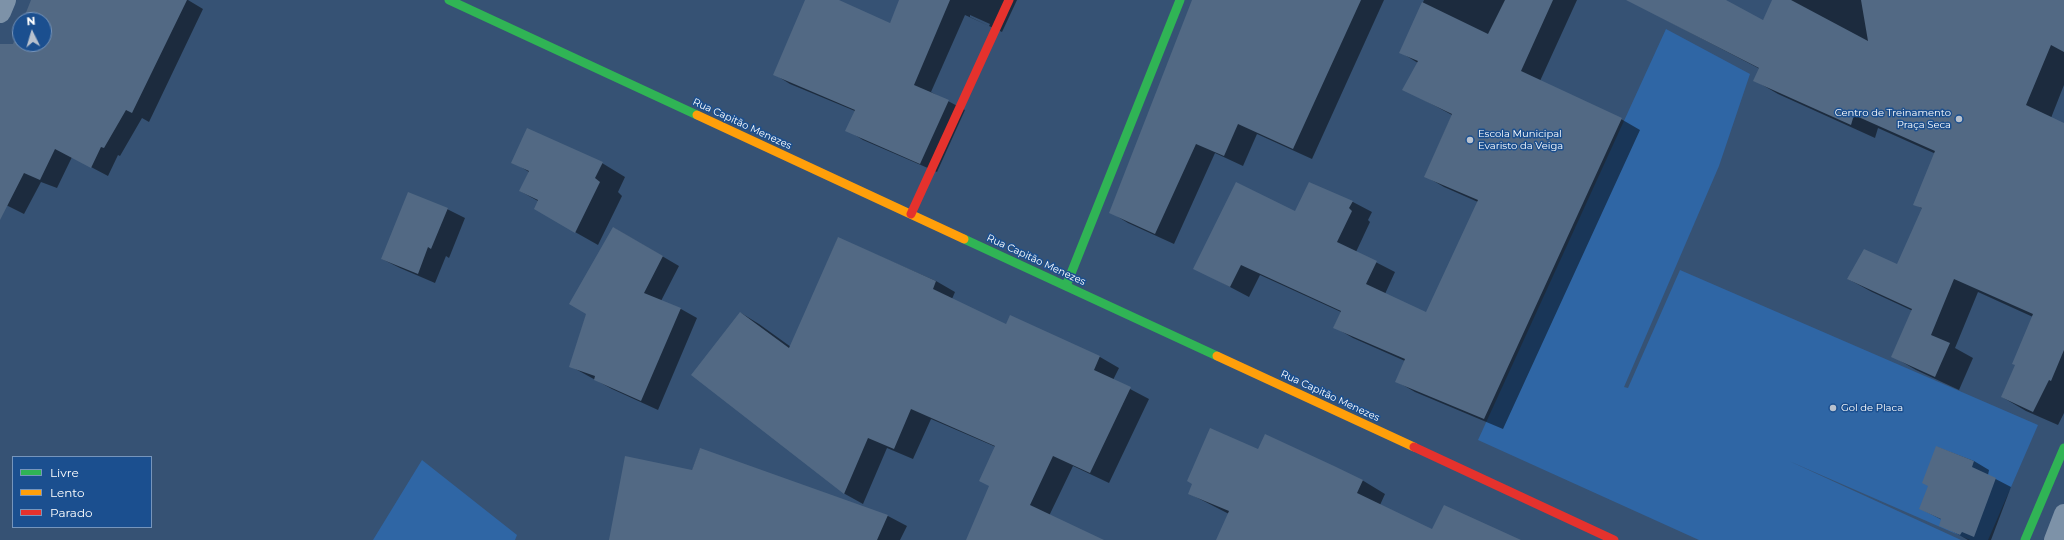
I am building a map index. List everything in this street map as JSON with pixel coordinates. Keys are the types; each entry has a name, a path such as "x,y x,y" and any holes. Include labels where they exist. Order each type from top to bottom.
{"street":[{"path":"0,12 5,0"},
{"name":"Rua Capitão Menezes","path":"449,0 1614,540"},
{"path":"911,214 1009,0"},
{"path":"1066,286 1180,0"},
{"path":"2025,540 2064,448"}],"lane":[{"path":"2054,540 2064,514"}],"shaded area":[{"path":"1666,29 1750,74 1719,166 1624,387 1628,388 1680,270 2038,425 1988,540 1970,540 1789,461 1961,540 1699,540 1478,440"},
{"path":"422,460 517,535 515,540 373,540"}],"building":[{"path":"31,0 187,0 132,113 126,110 104,148 101,147 91,168 55,149 40,180 24,173 0,220 0,44 12,44 12,52 52,52 52,12 26,12"},
{"path":"805,0 839,0 890,23 899,0 950,0 914,85 949,100 920,164 845,131 855,110 773,75"},
{"path":"1192,0 1361,0 1293,149 1238,124 1224,156 1196,144 1155,234 1109,213"},
{"path":"1505,0 1553,0 1521,71 1622,118 1484,419 1395,382 1405,359 1333,328 1341,311 1241,265 1230,287 1193,269 1236,182 1295,211 1309,182 1353,201 1349,208 1352,211 1337,242 1377,261 1366,284 1426,312 1478,200 1424,177 1452,114 1402,90 1418,61 1399,53 1422,2 1488,34"},
{"path":"1626,0 1726,0 1763,20 1772,0 1791,0 1868,41 1861,0 2064,0 2064,52 2051,45 2026,105 2064,123 2064,350 2051,381 2049,380 2033,412 2001,397 2015,365 2012,364 2033,314 1954,279 1931,335 1950,343 1935,377 1891,357 1912,309 1847,279 1864,249 1897,264 1922,208 1913,205 1935,151 1854,115 1851,125 1753,81 1759,68"},
{"path":"527,128 603,162 595,178 600,182 575,233 534,209 538,200 519,191 529,171 511,163"},
{"path":"408,192 448,208 431,249 428,247 418,274 381,259"},
{"path":"613,227 663,256 644,293 681,308 641,401 594,380 595,376 569,367 586,314 569,304"},
{"path":"838,237 936,281 933,289 1006,324 1010,315 1100,356 1094,370 1131,387 1090,473 1053,456 1030,505 1104,540 966,540 989,486 979,481 995,446 911,409 894,449 868,438 844,494 691,375 740,312 789,348"},
{"path":"1210,428 1258,449 1265,434 1363,480 1357,493 1432,529 1444,505 1521,540 1216,540 1229,511 1188,494 1192,484 1187,481"},
{"path":"1936,446 1974,461 1972,467 1996,478 1974,537 1962,532 1960,535 1939,526 1941,519 1919,509 1928,486 1922,483"},
{"path":"700,448 888,515 877,540 609,540 625,456 692,470"}],"traffic: fast":[{"path":"449,0 697,115"},
{"path":"1066,286 1180,0"},
{"path":"964,239 1217,356"},
{"path":"2025,540 2064,448"}],"traffic: slow":[{"path":"697,115 964,239"},
{"path":"1217,356 1414,447"}],"traffic: jam":[{"path":"911,214 1009,0"},
{"path":"1414,447 1614,540"}],"place":[{"name":"Centro de Treinamento Praça Seca","path":"1959,119"},
{"name":"Escola Municipal Evaristo da Veiga","path":"1470,140"},
{"name":"Gol de Placa","path":"1833,408"}]}
